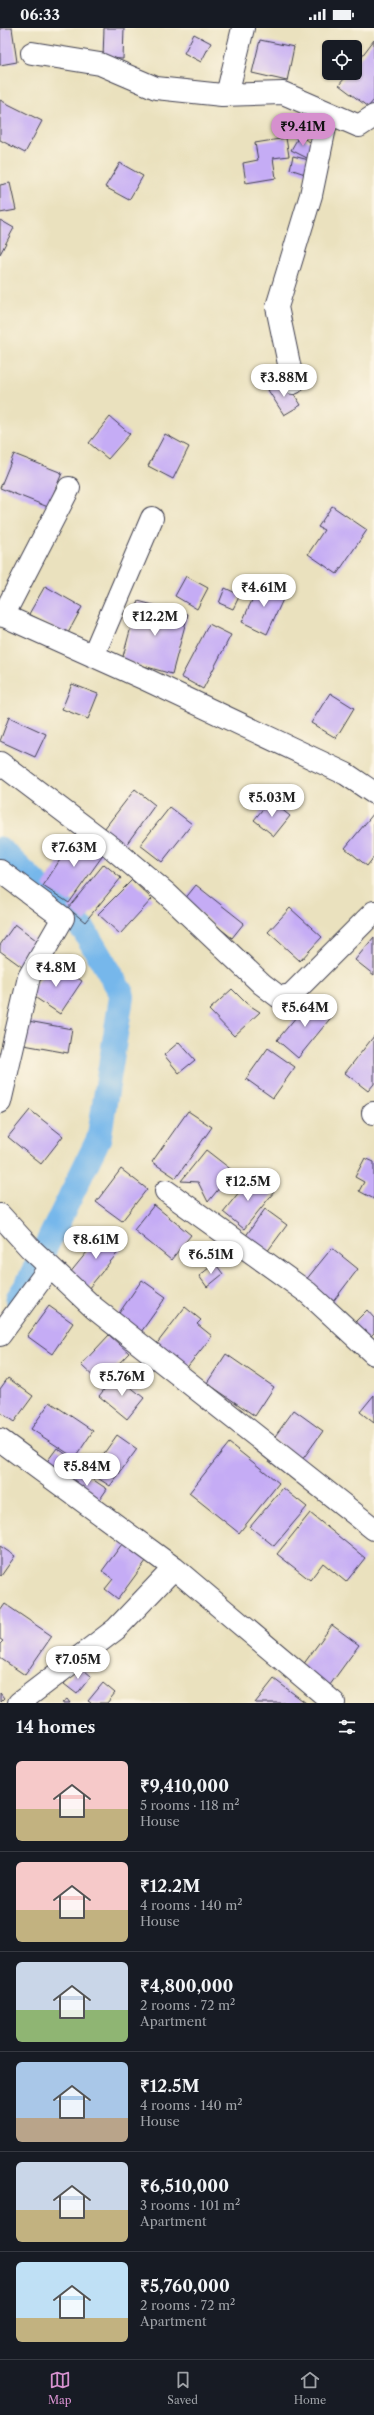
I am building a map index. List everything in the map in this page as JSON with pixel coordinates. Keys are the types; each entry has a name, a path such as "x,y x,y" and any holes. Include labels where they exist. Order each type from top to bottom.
{"street":[{"path":"227,94 243,28"},
{"path":"32,53 100,64 156,88 227,94 283,93 328,113 369,125"},
{"path":"293,383 277,307 311,195 328,113"},
{"path":"69,488 2,615 346,774 374,793"},
{"path":"93,656 152,518"},
{"path":"0,763 111,847 167,894 262,984 279,996 291,995 374,912"},
{"path":"0,871 64,918 29,977 0,1102"},
{"path":"166,1191 308,1293 374,1354"},
{"path":"0,1215 50,1267 94,1308 374,1529"},
{"path":"0,1335 50,1267"},
{"path":"0,1440 174,1568 332,1702"},
{"path":"19,1703 116,1629 174,1568"}],"building":[{"path":"0,28 12,28 17,62 0,65"},
{"path":"104,28 124,28 123,59 103,58"},
{"path":"194,34 211,43 201,62 184,53"},
{"path":"260,40 294,47 287,81 252,73"},
{"path":"374,40 374,100 368,107 339,85 343,80 362,80 362,56"},
{"path":"0,100 42,121 25,153 0,140"},
{"path":"299,136 314,144 307,158 291,150"},
{"path":"286,138 289,156 273,158 276,178 246,183 243,163 258,160 255,143"},
{"path":"293,156 309,160 305,174 290,169"},
{"path":"120,163 143,176 129,200 105,187"},
{"path":"10,183 16,210 0,213 0,185"},
{"path":"0,220 14,228 0,254"},
{"path":"285,380 301,405 284,415 268,390"},
{"path":"110,417 130,434 108,459 89,443"},
{"path":"165,434 189,447 173,479 148,466"},
{"path":"14,454 62,473 48,507 0,488"},
{"path":"332,506 367,530 337,574 308,554 324,530 318,527"},
{"path":"186,576 208,588 197,609 175,596"},
{"path":"260,583 285,595 267,634 242,622"},
{"path":"45,586 82,607 67,635 29,614"},
{"path":"225,588 240,595 233,609 219,603"},
{"path":"138,601 188,614 172,674 122,660"},
{"path":"209,624 231,635 203,689 181,677"},
{"path":"72,684 98,694 88,719 62,709"},
{"path":"330,693 354,708 336,738 311,723"},
{"path":"9,717 46,734 35,757 0,741"},
{"path":"135,789 155,805 123,849 101,833"},
{"path":"270,800 290,816 274,836 254,820"},
{"path":"170,807 192,824 162,862 140,845"},
{"path":"374,813 374,857 367,866 345,848"},
{"path":"78,832 106,851 69,903 43,886"},
{"path":"104,864 121,878 85,922 68,908"},
{"path":"132,880 152,899 120,934 98,914"},
{"path":"196,885 244,923 232,938 184,900"},
{"path":"290,908 322,937 300,961 268,932"},
{"path":"15,924 40,943 22,967 0,951 0,945"},
{"path":"374,937 374,975 355,960"},
{"path":"53,961 82,981 60,1014 30,994"},
{"path":"232,989 246,1003 260,1012 234,1036 209,1010"},
{"path":"312,998 333,1015 298,1058 277,1040"},
{"path":"28,1021 72,1029 68,1053 24,1045"},
{"path":"374,1036 374,1084 368,1091 345,1073"},
{"path":"179,1042 195,1060 179,1073 164,1055"},
{"path":"268,1048 295,1067 273,1098 246,1079"},
{"path":"30,1110 63,1136 41,1164 8,1137"},
{"path":"188,1111 212,1127 176,1178 152,1162"},
{"path":"206,1150 233,1171 208,1202 198,1182 181,1181"},
{"path":"365,1158 374,1162 374,1199 359,1191 364,1182 355,1177"},
{"path":"121,1169 147,1189 122,1221 96,1202"},
{"path":"253,1175 274,1192 244,1229 223,1212"},
{"path":"154,1205 191,1235 171,1260 134,1230"},
{"path":"265,1209 287,1225 267,1252 245,1237"},
{"path":"105,1230 124,1245 88,1289 69,1274"},
{"path":"332,1248 358,1269 332,1303 305,1281"},
{"path":"215,1263 223,1274 207,1287 199,1276"},
{"path":"142,1280 166,1297 141,1332 117,1316"},
{"path":"49,1306 73,1323 52,1354 27,1336"},
{"path":"185,1307 201,1320 197,1324 212,1336 185,1370 155,1346"},
{"path":"367,1310 374,1318 374,1333 367,1340 352,1325"},
{"path":"109,1335 129,1353 100,1383 81,1365"},
{"path":"226,1354 274,1387 255,1416 207,1383"},
{"path":"116,1375 144,1398 127,1419 99,1396"},
{"path":"8,1378 33,1396 14,1422 0,1412 0,1389"},
{"path":"374,1395 374,1423 360,1412"},
{"path":"50,1402 93,1431 75,1458 31,1429"},
{"path":"294,1410 323,1431 302,1460 273,1439"},
{"path":"117,1435 137,1449 110,1486 90,1473"},
{"path":"229,1443 279,1483 239,1533 189,1493"},
{"path":"57,1448 73,1459 59,1479 43,1467"},
{"path":"77,1469 107,1489 96,1505 66,1484"},
{"path":"283,1488 307,1507 274,1546 250,1527"},
{"path":"310,1513 365,1558 346,1582 323,1563 310,1580 277,1554"},
{"path":"125,1540 149,1557 118,1599 105,1589 113,1579 102,1571"},
{"path":"0,1546 15,1556 1,1576 0,1575"},
{"path":"5,1604 52,1636 25,1675 0,1658 0,1644 3,1641 0,1639 0,1611"},
{"path":"332,1625 359,1645 327,1689 300,1669"},
{"path":"79,1666 91,1676 77,1694 64,1684"},
{"path":"274,1679 306,1703 255,1703"},
{"path":"103,1683 115,1693 107,1703 91,1703 88,1701"},
{"path":"0,1693 4,1698 0,1702"},
{"path":"67,1699 70,1703 62,1703"}],"waterway":[{"path":"0,849 84,930 122,994 99,1138 27,1285 18,1298"}]}
